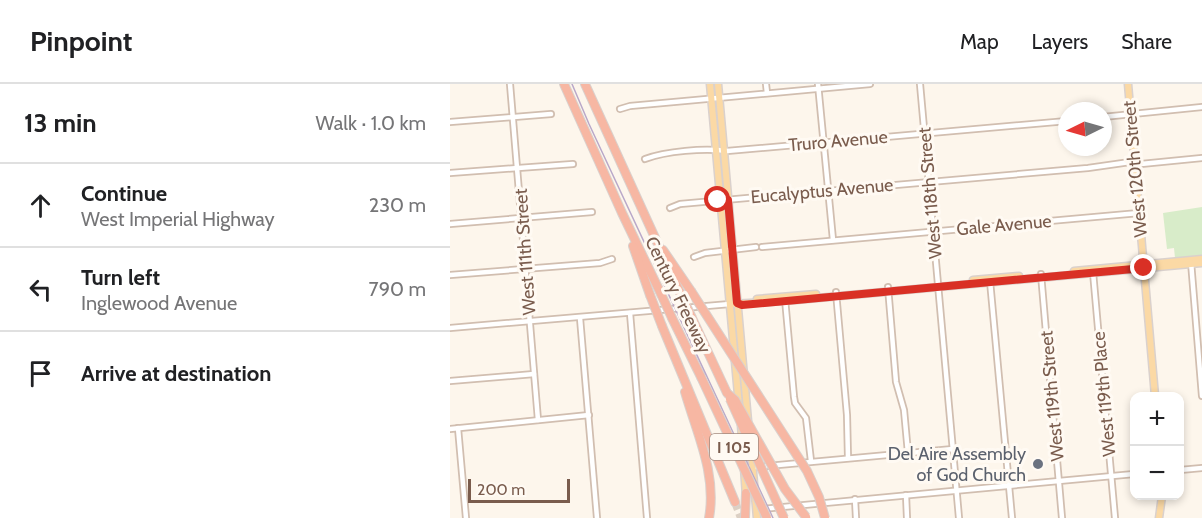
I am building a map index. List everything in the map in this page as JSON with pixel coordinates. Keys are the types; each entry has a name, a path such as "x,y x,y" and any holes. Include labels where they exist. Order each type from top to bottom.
{"highway":[{"name":"Century Freeway","path":"564,84 622,213 767,518"},
{"name":"Century Freeway","path":"585,84 784,518"},
{"path":"622,213 662,326 735,502"},
{"path":"653,236 807,471 819,497 825,518"},
{"path":"674,353 707,460 711,493 709,518"},
{"path":"727,393 735,400 785,489 807,518"},
{"path":"746,493 746,518"}],"main road":[{"path":"710,84 716,150 725,200"},
{"path":"718,84 729,250 757,518"},
{"name":"West 120th Street","path":"1128,84 1155,392"},
{"path":"734,304 743,301 1202,261"},
{"path":"734,304 746,493"},
{"path":"1159,518 1161,500"}],"street":[{"name":"West 111th Street","path":"510,84 538,420"},
{"path":"766,84 767,93"},
{"path":"620,109 630,106 818,86 870,84"},
{"name":"West 118th Street","path":"920,84 959,518"},
{"path":"818,86 833,240"},
{"path":"1112,116 1202,107"},
{"path":"450,122 551,114"},
{"name":"Truro Avenue","path":"645,159 657,154 1058,121"},
{"name":"Eucalyptus Avenue","path":"670,208 680,204 828,190 1202,158"},
{"path":"450,173 573,164"},
{"path":"450,224 592,212"},
{"name":"Gale Avenue","path":"694,257 705,253 759,247 1139,213"},
{"path":"450,275 600,262 612,259"},
{"path":"1191,262 1202,396"},
{"name":"West 119th Place","path":"1093,271 1115,518"},
{"name":"West 119th Street","path":"1041,276 1062,518"},
{"path":"990,280 1012,518"},
{"path":"888,289 896,382 904,410 908,453"},
{"path":"836,294 847,415 848,458"},
{"path":"785,299 794,397 795,403 806,418 811,461"},
{"path":"450,328 734,304"},
{"path":"1194,304 1202,304"},
{"path":"630,314 647,518"},
{"path":"580,318 597,518"},
{"path":"450,381 534,374"},
{"path":"450,429 589,415"},
{"path":"458,428 466,518"},
{"path":"744,468 953,449"},
{"path":"1184,470 1202,468"},
{"path":"756,509 1130,475"},
{"path":"906,495 907,518"},
{"path":"855,499 856,518"}],"green space":[{"path":"1202,207 1202,255 1175,258 1174,248 1167,249 1163,213"}],"tunnel":[{"path":"735,502 741,518"}],"tram line":[{"path":"572,84 773,518"}],"place":[{"name":"Del Aire Assembly of God Church","path":"1038,464"}],"route":[{"path":"718,200 728,200 737,303 742,305 1144,268"}]}
